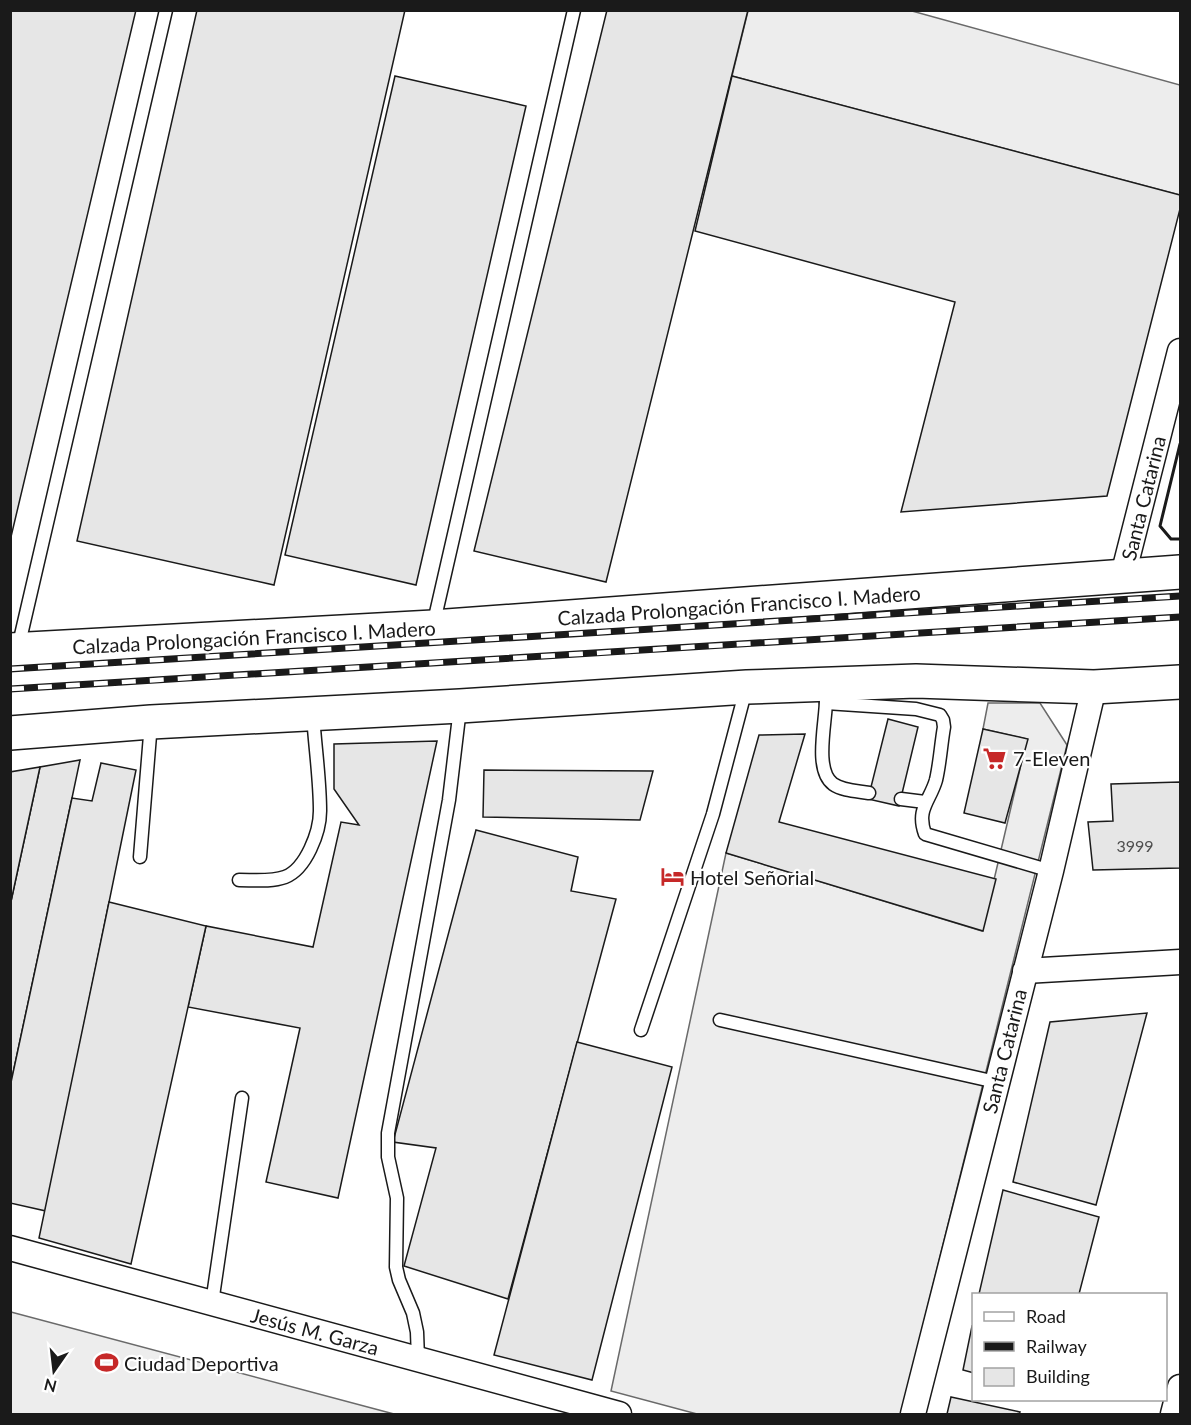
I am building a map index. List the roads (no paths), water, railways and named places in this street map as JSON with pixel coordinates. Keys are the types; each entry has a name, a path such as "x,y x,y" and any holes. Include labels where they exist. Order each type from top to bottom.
{"main road":[{"name":"Calzada Prolongación Francisco I. Madero","path":"14,650 433,627 1180,572"},
{"path":"10,733 151,722 460,706 747,687 826,693 916,695 1180,682"}],"street":[{"name":"Santa Catarina","path":"1123,576 1180,351"},
{"name":"Santa Catarina","path":"913,1414 1051,871 1094,687"},
{"path":"1025,971 1180,962"},
{"name":"Jesús M. Garza","path":"10,1248 418,1359 576,1408 619,1414"},
{"path":"1173,1414 1180,1387"}],"lane":[{"path":"14,650 166,10"},
{"path":"433,627 573,10"},
{"path":"641,1030 713,814 747,687"},
{"path":"826,693 821,760 828,778 833,784 846,789 869,793"},
{"path":"916,695 943,720 936,779 925,802 922,825 926,834 1051,871"},
{"path":"418,1359 417,1332 413,1313 396,1267 398,1216 388,1157 388,1133 449,800 459,733 460,706"},
{"path":"239,880 285,877 302,866 311,849 320,814 313,714"},
{"path":"140,856 151,722"},
{"path":"901,799 925,802"},
{"path":"720,1020 996,1082"},
{"path":"212,1303 242,1098"}],"railway":[{"path":"10,669 1180,596"},
{"path":"10,689 1180,617"}],"place":[{"name":"7-Eleven","path":"995,758"},
{"name":"Hotel Señorial","path":"672,877"},
{"name":"Ciudad Deportiva","path":"106,1363"}]}
